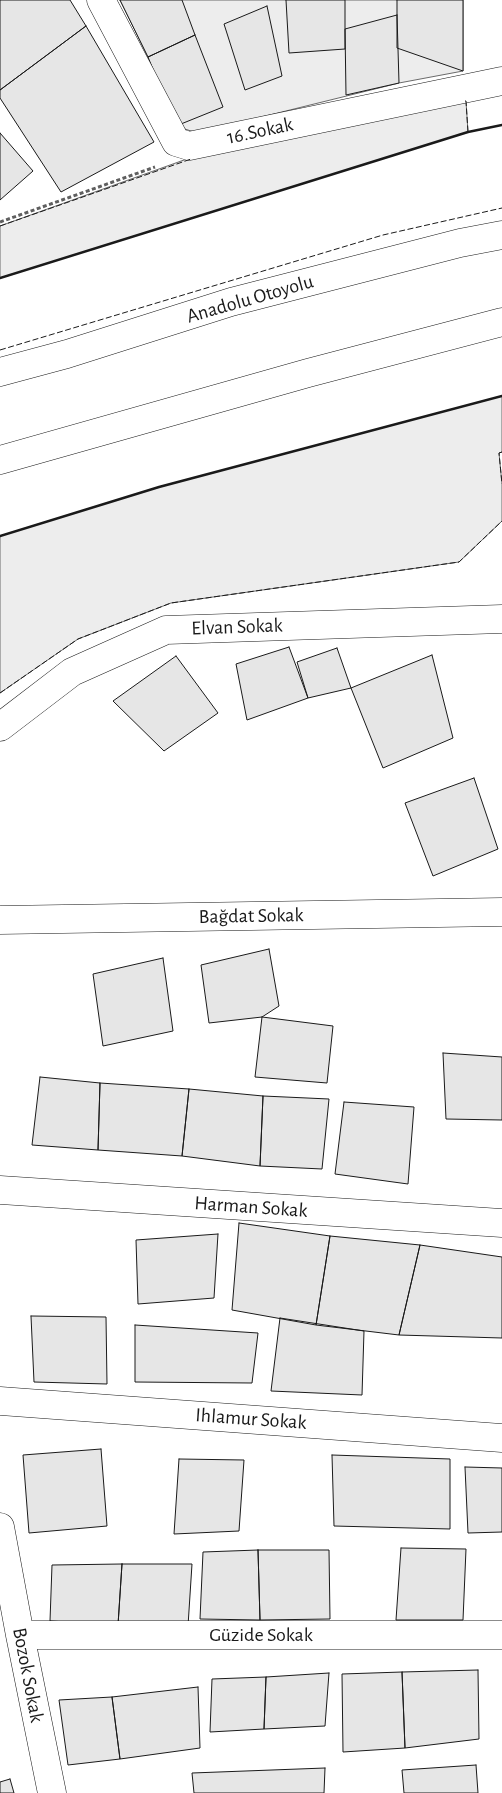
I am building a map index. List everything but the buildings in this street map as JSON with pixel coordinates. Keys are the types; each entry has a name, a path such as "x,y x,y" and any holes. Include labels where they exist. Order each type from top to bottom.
{"main road":[{"path":"101,0 176,142 189,146"},
{"name":"16.Sokak","path":"189,146 502,81"},
{"name":"Anadolu Otoyolu","path":"0,372 67,354 231,302 451,246 502,235"},
{"path":"0,460 308,373 502,322"},
{"name":"Elvan Sokak","path":"0,727 72,672 166,630 502,618"},
{"name":"Bağdat Sokak","path":"0,920 502,912"},
{"name":"Harman Sokak","path":"0,1190 502,1223"},
{"name":"Ihlamur Sokak","path":"0,1401 502,1438"},
{"name":"Bozok Sokak","path":"0,1527 52,1793"},
{"name":"Güzide Sokak","path":"20,1635 502,1636"}],"path":[{"path":"0,222 186,155 189,146"}],"shaded area":[{"path":"120,0 463,0 463,71 399,83 197,133 176,126 148,57"},
{"path":"466,101 468,132 0,278 0,226 184,160"},
{"path":"502,396 502,452 499,453 502,484 502,521 459,562 171,603 78,639 0,693 0,536 159,487"}],"fence":[{"path":"465,101 468,132"},
{"path":"0,226 191,159"},
{"path":"0,350 383,235 502,208"},
{"path":"502,452 499,453 502,484"},
{"path":"0,693 78,639 171,603 459,562 502,521"}],"wall":[{"path":"0,278 468,132 502,125"},
{"path":"0,536 159,487 502,396"}]}
